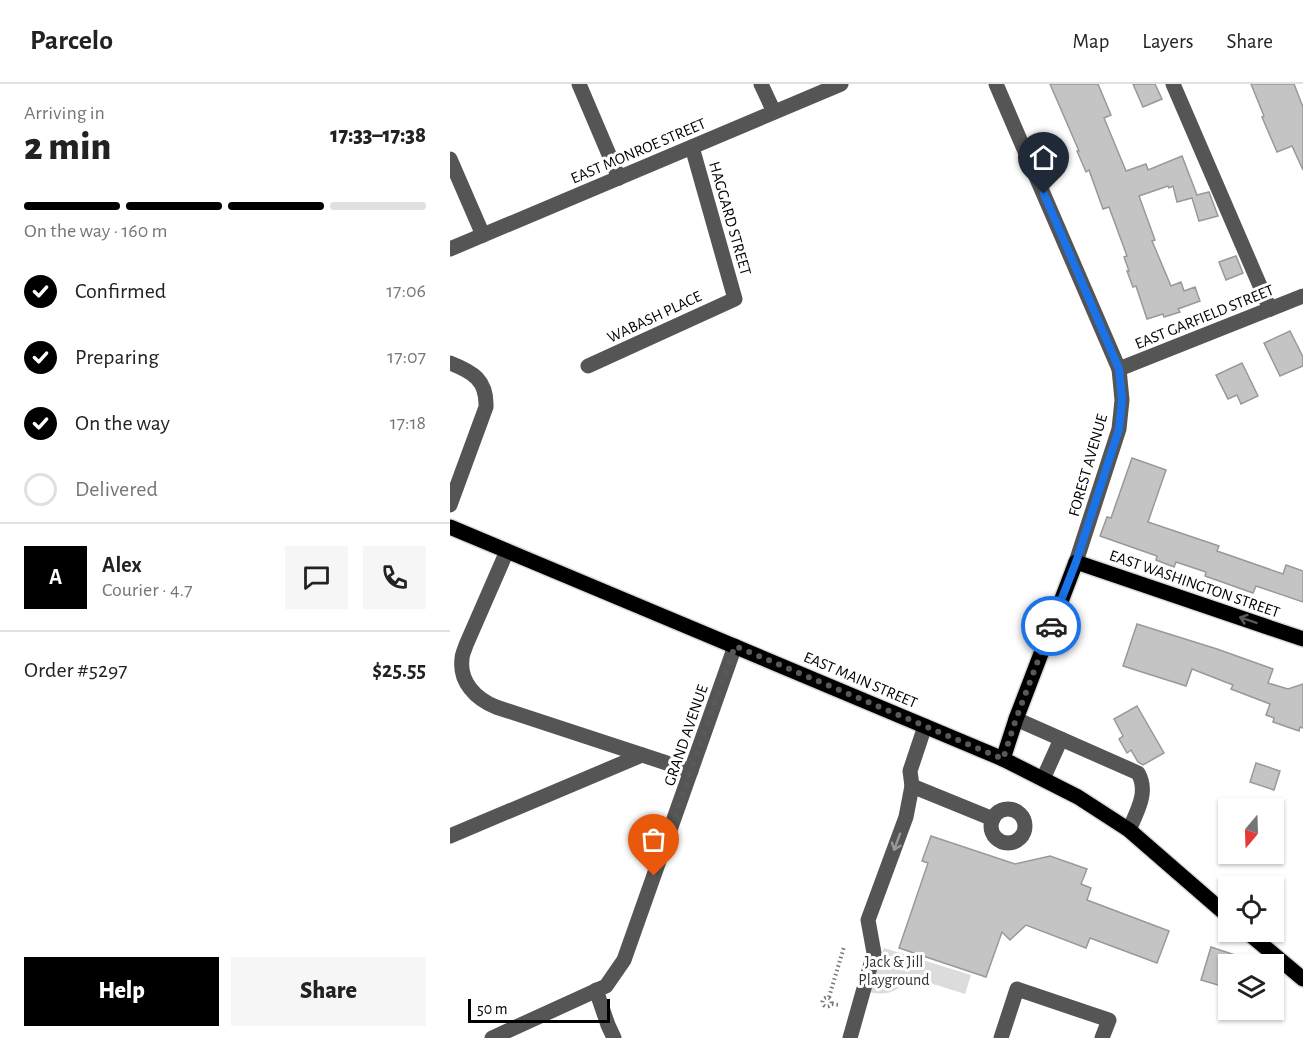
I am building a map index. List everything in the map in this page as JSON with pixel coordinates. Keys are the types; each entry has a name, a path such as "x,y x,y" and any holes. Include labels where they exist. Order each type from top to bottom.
{"main road":[{"name":"EAST MAIN STREET","path":"450,527 1003,759 1078,797 1129,830 1218,907"},
{"name":"EAST WASHINGTON STREET","path":"1076,562 1303,639"},
{"name":"FOREST AVENUE","path":"1003,759 1076,562"},
{"path":"1259,942 1303,979"}],"street":[{"path":"579,84 619,178"},
{"path":"761,84 774,112"},
{"name":"EAST MONROE STREET","path":"450,249 841,84"},
{"name":"FOREST AVENUE","path":"996,84 1119,369 1122,400 1119,429 1076,562"},
{"path":"1173,84 1270,309"},
{"name":"HAGGARD STREET","path":"692,147 735,299"},
{"path":"450,159 483,235"},
{"name":"EAST GARFIELD STREET","path":"1119,369 1303,296"},
{"name":"WABASH PLACE","path":"588,366 735,299"},
{"path":"450,363 473,374 482,384 486,394 486,407 450,505"},
{"path":"507,550 462,659 463,676 471,691 484,702 496,707 691,771"},
{"name":"GRAND AVENUE","path":"492,1038 606,986 624,960 735,646"},
{"path":"1016,719 1138,773 1142,781 1142,798 1129,830"},
{"path":"850,1038 874,953 868,920 906,818 912,786 910,771 925,726"},
{"path":"1043,779 1061,739"},
{"path":"450,836 642,755"},
{"path":"912,786 993,819"},
{"path":"1001,1038 1017,989 1109,1020 1102,1038"},
{"path":"596,990 614,1038"}],"path":[{"path":"831,1004 829,997 844,947"},
{"path":"822,1001 829,997"},
{"path":"816,999 822,1001 825,1006 824,1014"},
{"path":"825,1006 839,1005"}],"green space":[{"name":"Jack & Jill Playground","path":"884,948 971,975 965,994 911,977 902,986 888,993 870,992"}],"building":[{"path":"1050,84 1098,84 1111,115 1104,118 1126,171 1146,164 1148,170 1182,156 1197,195 1209,192 1218,216 1199,221 1192,198 1177,202 1173,186 1139,196 1155,240 1152,241 1171,286 1181,282 1184,291 1195,287 1200,301 1178,309 1180,312 1147,319 1136,286 1133,287 1127,271 1129,271 1124,257 1127,256 1109,207 1103,209 1089,170 1086,172"},
{"path":"1133,84 1155,84 1162,99 1143,107"},
{"path":"1251,84 1294,84 1303,107 1303,170 1292,146 1277,152"},
{"path":"1236,256 1243,273 1226,280 1219,262"},
{"path":"1290,331 1303,357 1303,366 1280,376 1264,343"},
{"path":"1242,363 1258,396 1241,404 1237,395 1228,399 1216,375"},
{"path":"1132,458 1166,470 1148,522 1219,546 1217,551 1283,574 1286,565 1303,571 1303,602 1256,586 1253,593 1205,576 1206,572 1176,562 1174,567 1156,560 1157,556 1100,536 1107,517 1111,518"},
{"path":"1137,624 1273,669 1268,683 1288,689 1303,684 1303,728 1300,727 1299,731 1273,722 1274,718 1266,715 1270,704 1231,689 1233,685 1192,669 1186,686 1123,666"},
{"path":"1137,706 1164,753 1143,765 1138,762 1131,750 1127,753 1119,739 1123,736 1114,719"},
{"path":"1256,763 1280,771 1274,790 1250,782"},
{"path":"931,836 1015,864 1050,856 1087,869 1081,884 1091,888 1087,900 1169,931 1157,963 1090,938 1086,948 1026,925 1010,940 1002,932 986,977 899,948 928,863 922,861"},
{"path":"1211,947 1232,954 1218,954 1218,985 1201,980"}],"way so far":[{"path":"654,876 735,646 1003,759 1051,626"}],"route":[{"path":"1044,194 1119,369 1122,400 1119,429 1076,562 1051,626"}]}
